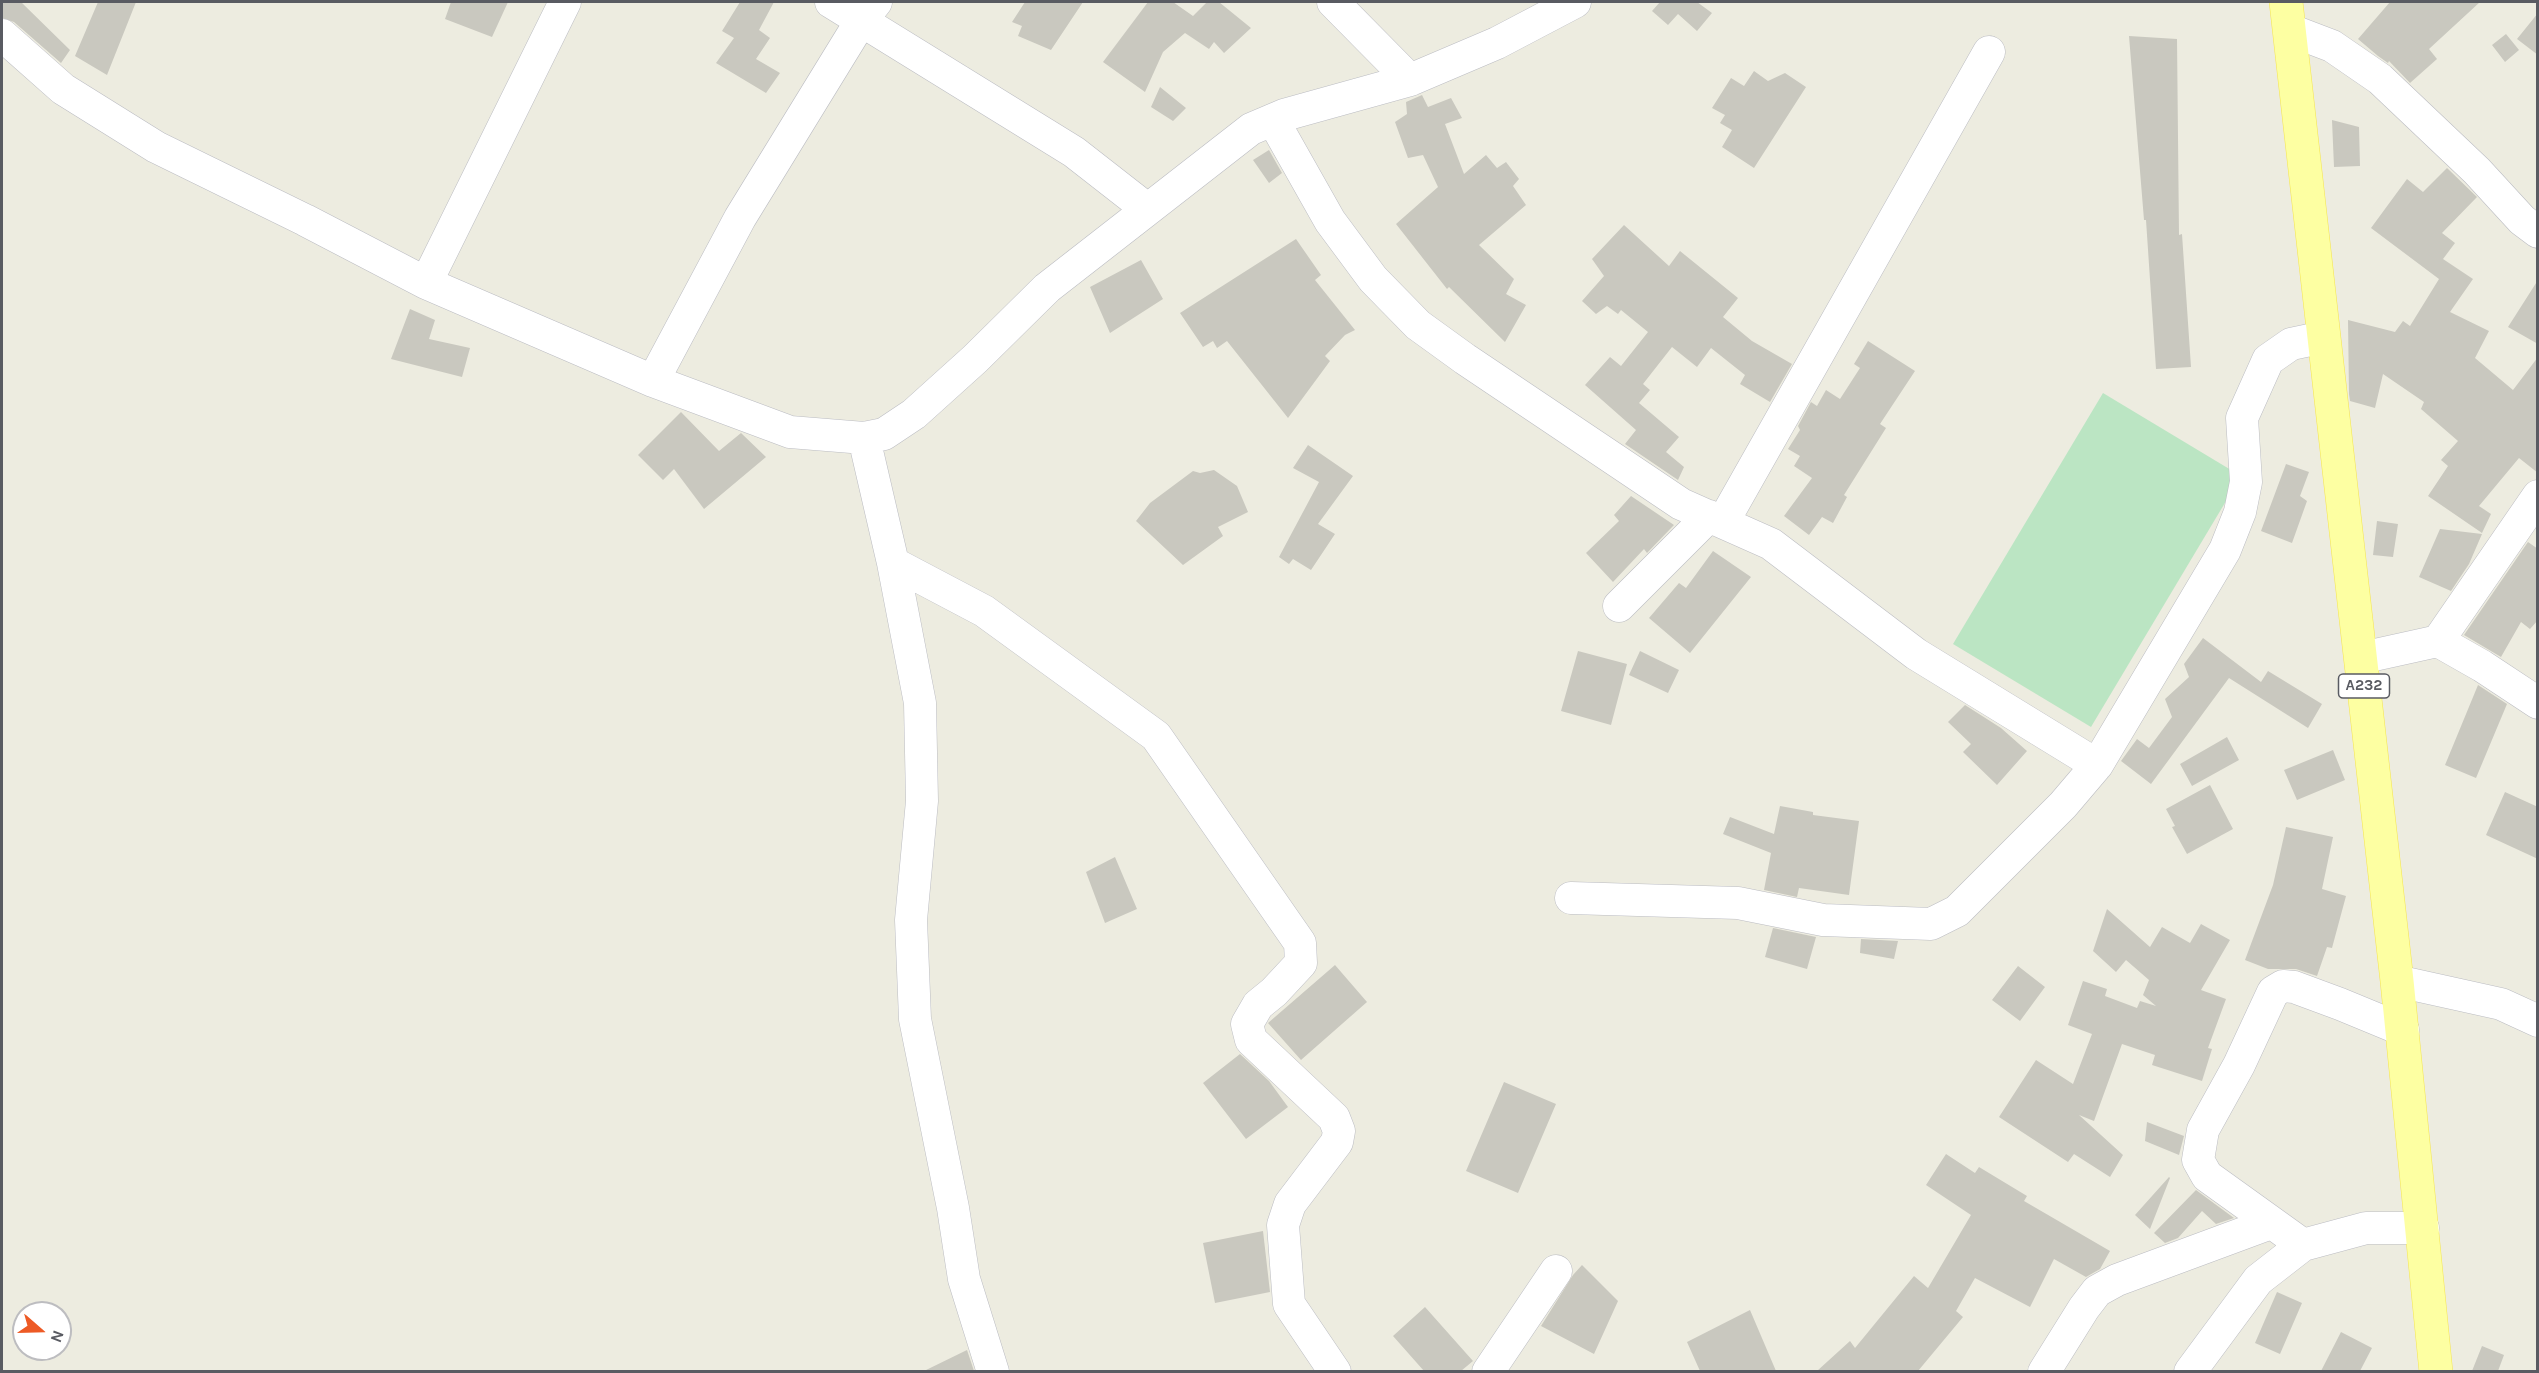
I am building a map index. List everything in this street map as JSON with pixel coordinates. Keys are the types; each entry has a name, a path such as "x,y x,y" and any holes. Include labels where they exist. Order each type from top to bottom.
{"main road":[{"name":"A232","path":"2288,16 2403,1030 2436,1371"}],"street":[{"path":"426,283 565,2"},
{"path":"831,2 868,11 1074,152 1147,209"},
{"path":"1333,2 1410,80"},
{"path":"2,35 63,89 156,147 305,220 426,283 653,381 790,432 864,438 884,434 914,414 975,359 1047,288 1251,129 1274,120 1410,80 1497,43 1575,2"},
{"path":"653,381 740,218 868,11"},
{"path":"2288,16 2380,79 2478,171 2522,220 2538,232"},
{"path":"1619,606 1716,519 1989,52"},
{"path":"1274,120 1330,221 1373,279 1418,325 1681,504 1771,544 1916,654 2097,765"},
{"path":"1571,898 1738,903 1823,921 1931,924 1957,910 2063,805 2097,765 2225,550 2240,512 2246,482 2242,418 2268,360 2291,344 2324,337"},
{"path":"864,438 893,563 920,703 922,801 911,920 915,1019 953,1208 964,1279 993,1371"},
{"path":"2438,641 2538,496"},
{"path":"893,563 984,611 1156,736 1300,943 1301,963 1274,992 1258,1005 1247,1024 1251,1040 1334,1118 1339,1131 1337,1142 1290,1204 1283,1224 1289,1304 1335,1371"},
{"path":"2361,658 2438,641 2482,666 2538,704"},
{"path":"2397,981 2501,1004 2538,1021"},
{"path":"2303,1245 2207,1176 2198,1160 2203,1130 2239,1065 2272,992 2283,986 2294,987 2403,1030"},
{"path":"2044,1371 2097,1291 2117,1280 2271,1223"},
{"path":"2190,1371 2258,1280 2303,1245 2366,1228 2423,1228"},
{"path":"1488,1371 1556,1271"}],"green space":[{"path":"2103,393 2241,476 2091,727 1953,644"}],"building":[{"path":"2,2 21,2 70,50 61,63 14,22 2,18"},
{"path":"98,2 136,2 107,75 75,56"},
{"path":"451,2 508,2 492,37 445,19"},
{"path":"740,2 774,2 759,30 770,38 756,59 780,73 766,93 716,63 734,38 722,31"},
{"path":"1025,2 1083,2 1051,50 1018,36 1022,26 1012,22"},
{"path":"1148,2 1173,2 1193,16 1207,2 1219,2 1251,28 1224,53 1214,42 1209,49 1185,33 1163,52 1145,92 1103,62"},
{"path":"1660,2 1697,2 1712,13 1697,31 1678,14 1668,25 1652,11"},
{"path":"2390,2 2480,2 2429,49 2437,59 2410,83 2389,61 2388,63 2378,56 2358,39"},
{"path":"2538,13 2538,55 2517,39"},
{"path":"2506,34 2519,50 2505,62 2492,45"},
{"path":"2129,36 2177,39 2179,235 2182,234 2191,367 2156,369 2146,220 2144,220"},
{"path":"1754,71 1768,81 1785,73 1806,87 1754,168 1722,147 1732,130 1720,123 1725,115 1712,108 1731,78 1744,86"},
{"path":"1160,87 1186,108 1173,121 1151,107"},
{"path":"1422,95 1428,107 1451,98 1462,118 1445,124 1464,174 1486,155 1497,168 1506,162 1519,179 1513,186 1526,205 1479,245 1514,279 1506,294 1526,305 1505,342 1449,287 1447,289 1396,224 1438,187 1423,155 1408,158 1395,122 1407,114 1406,102"},
{"path":"2332,120 2359,127 2360,166 2334,167"},
{"path":"1269,150 1282,173 1269,183 1253,160"},
{"path":"2447,168 2477,197 2442,233 2455,243 2443,259 2473,279 2450,312 2489,331 2475,358 2513,390 2538,357 2538,473 2519,458 2479,506 2491,514 2482,533 2428,496 2448,466 2441,460 2458,441 2421,409 2424,402 2383,374 2375,408 2350,401 2349,394 2348,320 2395,332 2403,321 2410,326 2439,279 2371,228 2407,179 2423,192"},
{"path":"1624,225 1669,266 1680,251 1738,298 1723,317 1752,341 1792,364 1770,402 1740,384 1745,375 1711,348 1697,367 1672,347 1643,384 1650,390 1639,403 1679,437 1666,452 1684,467 1678,480 1625,444 1636,430 1585,385 1610,357 1621,366 1648,332 1621,310 1618,314 1607,306 1596,314 1582,301 1604,276 1592,259"},
{"path":"1296,239 1321,275 1315,280 1355,330 1345,335 1325,356 1330,361 1288,418 1227,341 1217,348 1213,341 1203,347 1180,313"},
{"path":"1141,260 1163,299 1110,333 1090,287"},
{"path":"2538,280 2538,344 2508,327"},
{"path":"410,309 435,320 429,339 470,348 462,377 391,359"},
{"path":"1868,341 1915,371 1880,424 1886,428 1844,495 1847,497 1833,523 1822,517 1809,535 1784,516 1812,478 1794,466 1800,456 1788,449 1800,430 1798,426 1811,402 1817,406 1826,390 1840,399 1860,368 1854,364"},
{"path":"681,412 719,451 741,433 766,457 704,509 674,469 663,480 638,455"},
{"path":"1308,445 1353,476 1318,524 1335,534 1311,570 1293,559 1289,564 1279,557 1319,482 1293,468"},
{"path":"2286,464 2309,472 2300,496 2307,501 2292,543 2261,531"},
{"path":"1214,470 1237,486 1248,512 1218,527 1223,536 1183,565 1136,521 1150,503 1193,471 1200,473"},
{"path":"1631,496 1674,525 1647,553 1644,549 1613,582 1586,553 1619,521 1614,515"},
{"path":"2377,521 2398,524 2393,557 2373,555"},
{"path":"2440,529 2482,534 2469,564 2451,591 2419,577"},
{"path":"2528,542 2538,549 2538,620 2530,629 2521,622 2501,657 2464,635"},
{"path":"1713,551 1751,577 1690,653 1649,618 1679,583 1686,588"},
{"path":"2203,638 2261,682 2268,671 2322,704 2308,728 2229,678 2151,784 2121,761 2137,739 2149,748 2172,717 2165,699 2189,677 2184,664"},
{"path":"1578,651 1627,664 1611,725 1561,711"},
{"path":"1640,651 1679,670 1668,693 1629,675"},
{"path":"2478,685 2507,704 2476,778 2445,765"},
{"path":"1965,705 2001,728 2027,751 1997,785 1963,752 1971,744 1948,722"},
{"path":"2227,737 2239,760 2192,786 2180,764"},
{"path":"2333,750 2345,780 2297,800 2284,770"},
{"path":"2210,785 2233,829 2187,854 2172,827 2175,826 2166,809"},
{"path":"2505,792 2538,807 2538,859 2486,835"},
{"path":"1780,806 1813,812 1813,815 1859,821 1849,895 1799,888 1797,897 1764,890 1771,853 1723,834 1730,817 1774,834"},
{"path":"2286,827 2333,837 2322,889 2346,896 2332,948 2327,947 2317,976 2296,969 2268,969 2245,960 2273,885"},
{"path":"1115,857 1137,909 1105,923 1086,872"},
{"path":"2107,909 2150,947 2162,927 2190,943 2201,924 2230,940 2201,990 2226,999 2208,1048 2212,1049 2202,1081 2152,1065 2155,1055 2122,1044 2094,1121 2079,1115 2123,1155 2110,1177 2074,1154 2068,1162 1999,1117 2036,1060 2073,1084 2092,1034 2068,1025 2083,981 2107,989 2105,996 2137,1008 2140,1001 2156,1006 2143,995 2149,980 2126,960 2116,972 2093,951"},
{"path":"1773,928 1816,937 1807,969 1765,957"},
{"path":"1861,939 1898,941 1894,959 1860,953"},
{"path":"1335,965 1367,1002 1301,1060 1268,1023"},
{"path":"2018,966 2045,987 2020,1021 1992,1000"},
{"path":"1240,1054 1269,1081 1288,1107 1246,1139 1203,1083"},
{"path":"1504,1082 1556,1104 1518,1193 1466,1171"},
{"path":"2147,1122 2184,1136 2179,1155 2145,1141"},
{"path":"1946,1154 1975,1173 1979,1167 2027,1196 2024,1201 2110,1251 2100,1269 2086,1277 2054,1259 2030,1307 1975,1278 1956,1311 1963,1317 1918,1371 1817,1371 1850,1341 1855,1348 1914,1276 1928,1288 1971,1215 1926,1185"},
{"path":"2170,1178 2150,1229 2135,1215"},
{"path":"2196,1190 2234,1218 2216,1224 2202,1211 2178,1238 2165,1243 2154,1233"},
{"path":"1263,1231 1270,1292 1215,1303 1203,1243"},
{"path":"1582,1265 1618,1301 1594,1354 1541,1326 1573,1275"},
{"path":"2277,1292 2302,1303 2280,1354 2255,1343"},
{"path":"1425,1307 1473,1361 1461,1371 1424,1371 1393,1336"},
{"path":"1750,1310 1776,1371 1700,1371 1687,1342"},
{"path":"2341,1332 2372,1348 2360,1371 2321,1371"},
{"path":"2482,1346 2504,1355 2498,1371 2472,1371"},
{"path":"967,1350 974,1371 924,1371"}]}
